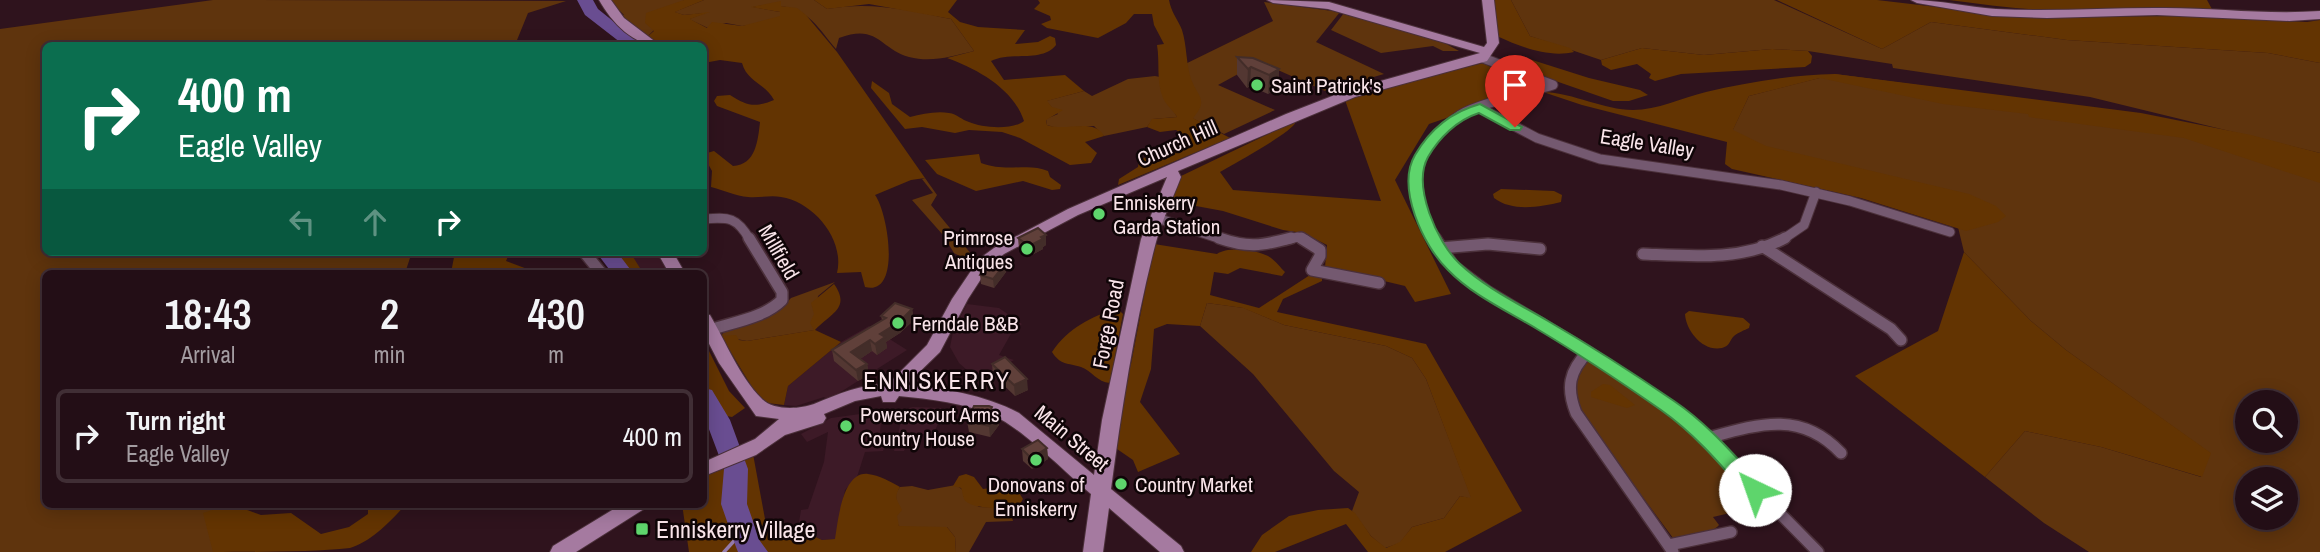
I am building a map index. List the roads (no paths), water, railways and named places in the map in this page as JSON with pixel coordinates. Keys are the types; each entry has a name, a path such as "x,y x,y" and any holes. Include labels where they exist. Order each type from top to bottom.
{"main road":[{"path":"605,0 621,22 649,42"},
{"path":"1273,0 1329,6 1486,55 1493,43 1488,0"},
{"path":"1917,0 1992,12 2047,14 2157,11 2279,17 2320,15"},
{"name":"Church Hill","path":"891,394 934,348 960,299 984,262 999,251 1073,212 1350,93 1486,55"},
{"name":"Forge Road","path":"1093,552 1111,420 1141,273 1157,218 1174,177 1170,170"},
{"path":"707,325 725,359 766,418 786,422"},
{"name":"Main Street","path":"707,468 756,446 786,422 793,428 855,403 891,394 934,396 978,403 1003,412 1174,552"},
{"path":"561,552 631,508"}],"street":[{"path":"1486,55 1553,85 1461,114 1431,141 1417,164 1414,188 1422,214 1440,248 1453,267 1488,292 1588,352 1670,408 1708,438 1760,495 1818,552"},
{"path":"1524,74 1532,80 1534,88 1529,94"},
{"name":"Eagle Valley","path":"1480,108 1537,138 1600,159 1747,179 1816,192 1950,232"},
{"path":"1643,254 1708,257 1762,246 1799,232 1809,219 1816,192"},
{"name":"Millfield","path":"707,219 725,217 741,224 782,292 782,300 774,308 707,325"},
{"path":"1157,218 1178,222 1217,237 1264,246 1290,238 1308,240 1320,250 1320,256 1312,270 1379,283"},
{"path":"1440,248 1488,244 1540,249"},
{"path":"1762,246 1891,329 1901,340"},
{"path":"587,256 599,270"},
{"path":"1588,352 1576,362 1570,379 1569,400 1584,427 1671,549 1731,532"},
{"path":"1708,438 1762,424 1784,423 1820,434 1833,441 1841,453"}],"waterway":[{"path":"585,0 591,12 631,42"},
{"path":"609,256 621,270"},
{"path":"707,401 718,420 736,469 734,504 749,547 755,552"},
{"path":"724,552 744,530"}],"place":[{"name":"Saint Patrick's","path":"1257,85"},
{"name":"Enniskerry Garda Station","path":"1099,214"},
{"name":"Primrose Antiques","path":"1027,249"},
{"name":"Ferndale B&B","path":"898,323"},
{"name":"Powerscourt Arms Country House","path":"846,426"},
{"name":"Donovans of Enniskerry","path":"1036,460"},
{"name":"Country Market","path":"1121,484"},
{"name":"Enniskerry Village","path":"642,529"}],"district":[{"name":"ENNISKERRY","path":"937,380"}]}
